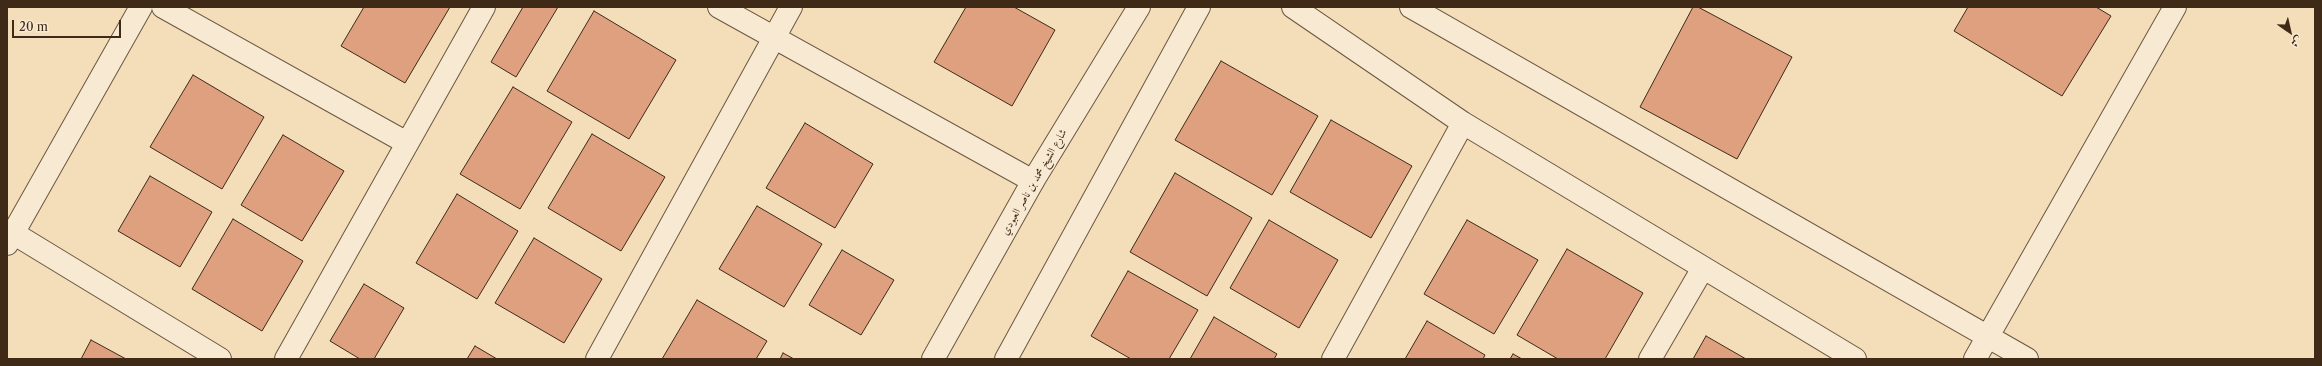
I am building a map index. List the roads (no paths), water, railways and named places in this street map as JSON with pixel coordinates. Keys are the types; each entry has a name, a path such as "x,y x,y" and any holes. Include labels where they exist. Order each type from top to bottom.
{"street":[{"path":"141,7 10,238 220,359"},
{"path":"162,7 407,143"},
{"path":"286,359 484,7"},
{"path":"719,7 1033,181"},
{"path":"596,359 791,7"},
{"name":"شارع الشيخ محمد بن ناصر العبودي","path":"933,359 1033,181 1139,7"},
{"path":"1006,359 1199,7"},
{"path":"1293,7 1463,124 1855,359"},
{"path":"1411,7 2027,359"},
{"path":"1975,359 2175,7"},
{"path":"1333,359 1463,124"},
{"path":"1650,359 1703,268"}]}
